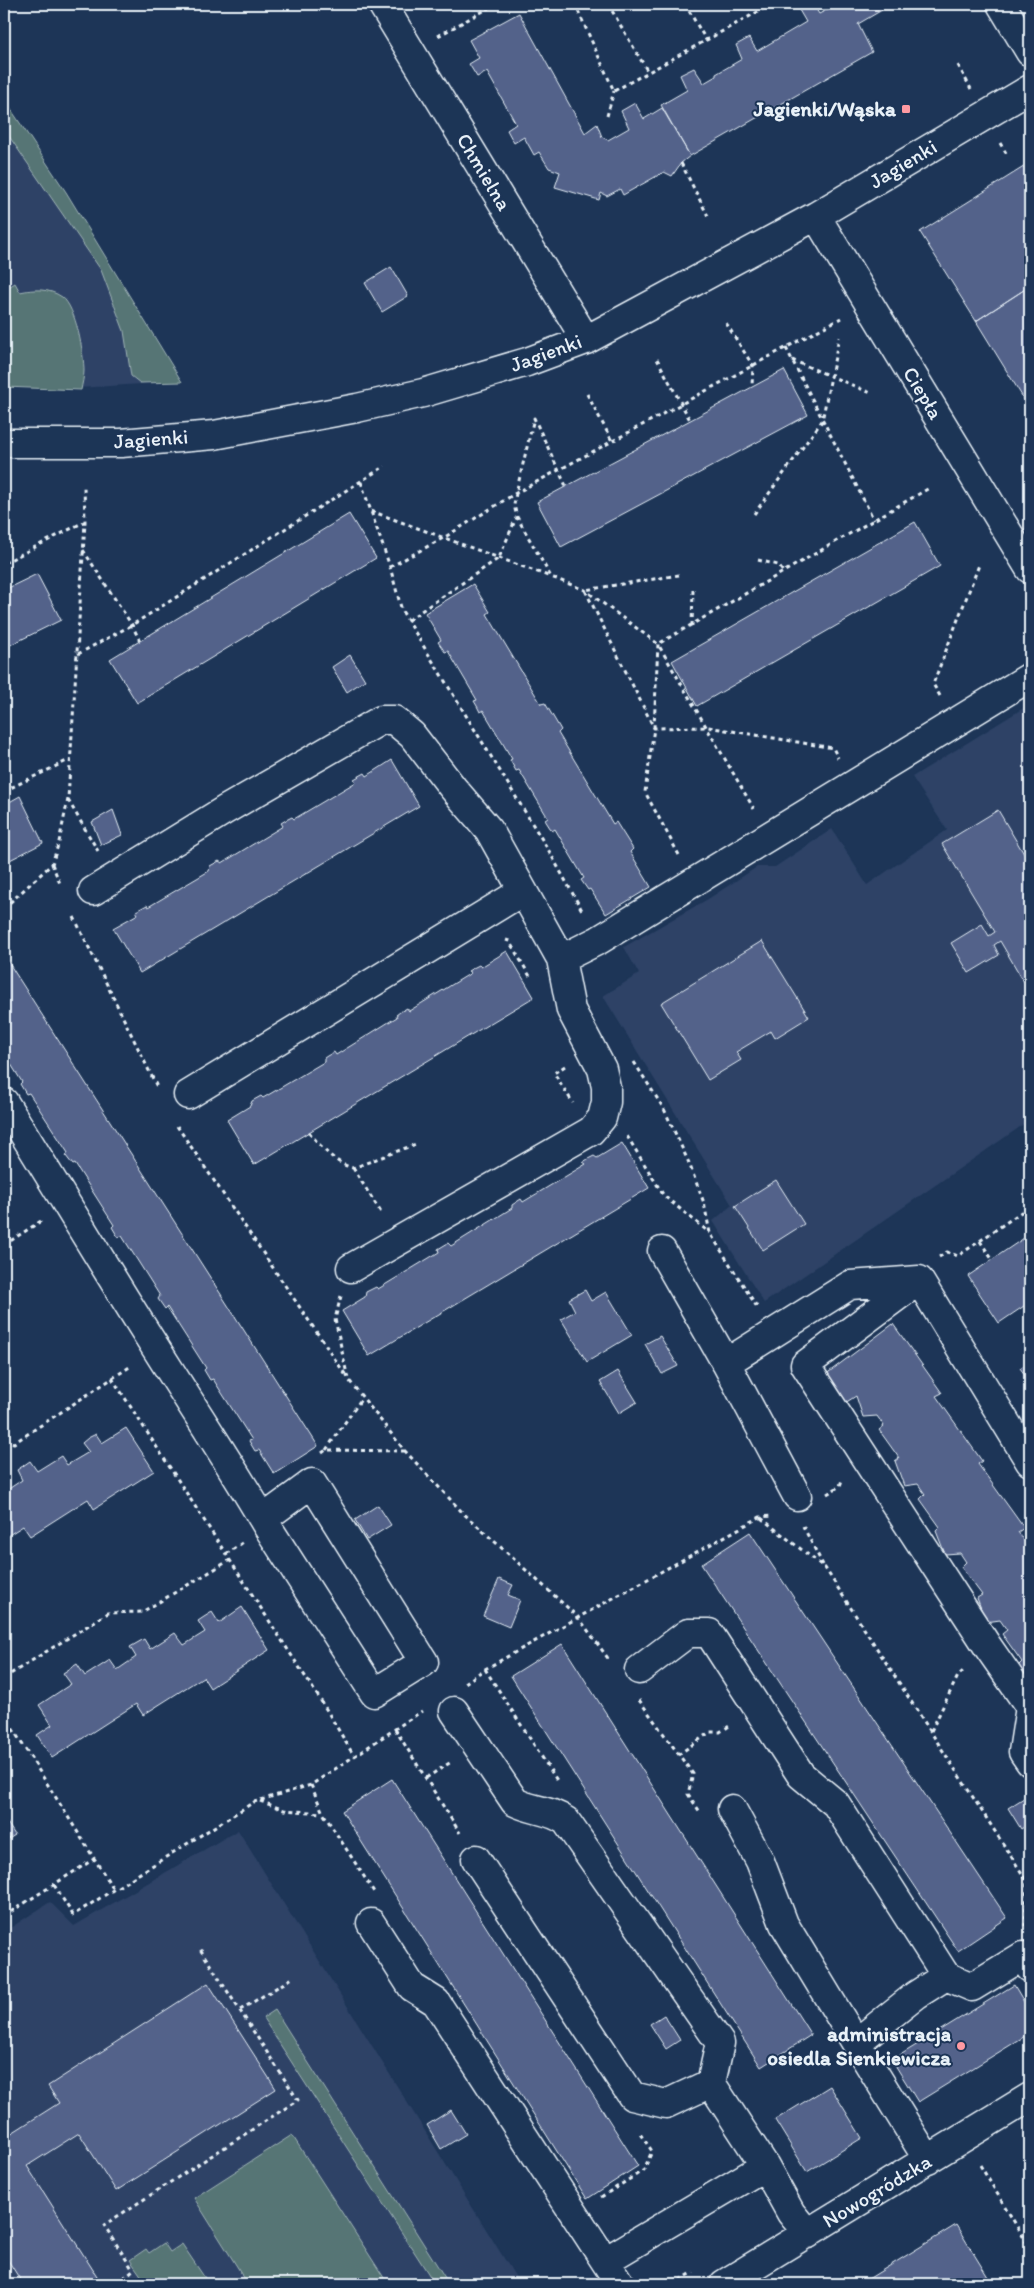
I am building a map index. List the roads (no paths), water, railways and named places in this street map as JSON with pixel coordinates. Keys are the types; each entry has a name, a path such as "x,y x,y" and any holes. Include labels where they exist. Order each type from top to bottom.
{"street":[{"name":"Chmielna","path":"382,4 586,340"},
{"path":"1001,4 1030,52"},
{"name":"Jagienki","path":"4,443 121,442 214,435 306,419 423,393 527,362 586,340 816,216 1030,89"},
{"name":"Ciepła","path":"816,216 1026,552"},
{"path":"561,959 599,940 1030,677"},
{"path":"93,891 374,722 381,720 394,720 412,735 453,788 489,830 561,959 571,1010 602,1069 606,1102 602,1118 591,1131 351,1268"},
{"path":"188,1094 522,891"},
{"path":"4,1102 156,1349 232,1466 263,1519 374,1693 424,1662 312,1483 263,1519"},
{"path":"662,1251 726,1363 797,1496"},
{"path":"726,1363 850,1285 919,1280"},
{"path":"919,1280 805,1365 988,1647 1030,1706 1023,1752 1030,1762"},
{"path":"919,1280 1030,1462"},
{"path":"639,1670 688,1633 709,1633 801,1775 836,1804 946,1976 972,1987 1027,1962"},
{"path":"441,1709 515,1802 528,1809 554,1812 566,1821 720,2043 712,2083 765,2166 791,2213 808,2234"},
{"path":"732,1810 760,1861 784,1924 928,2160"},
{"path":"476,1859 632,2096 666,2104 712,2083"},
{"path":"371,1923 412,1988 436,2002 620,2284"},
{"path":"856,2043 916,1995 946,1976"},
{"name":"Nowogródzka","path":"724,2284 1030,2097"},
{"path":"605,2261 765,2166"}],"place":[{"name":"Jagienki/Wąska","path":"906,109"},
{"name":"administracja osiedla Sienkiewicza","path":"961,2046"}]}
